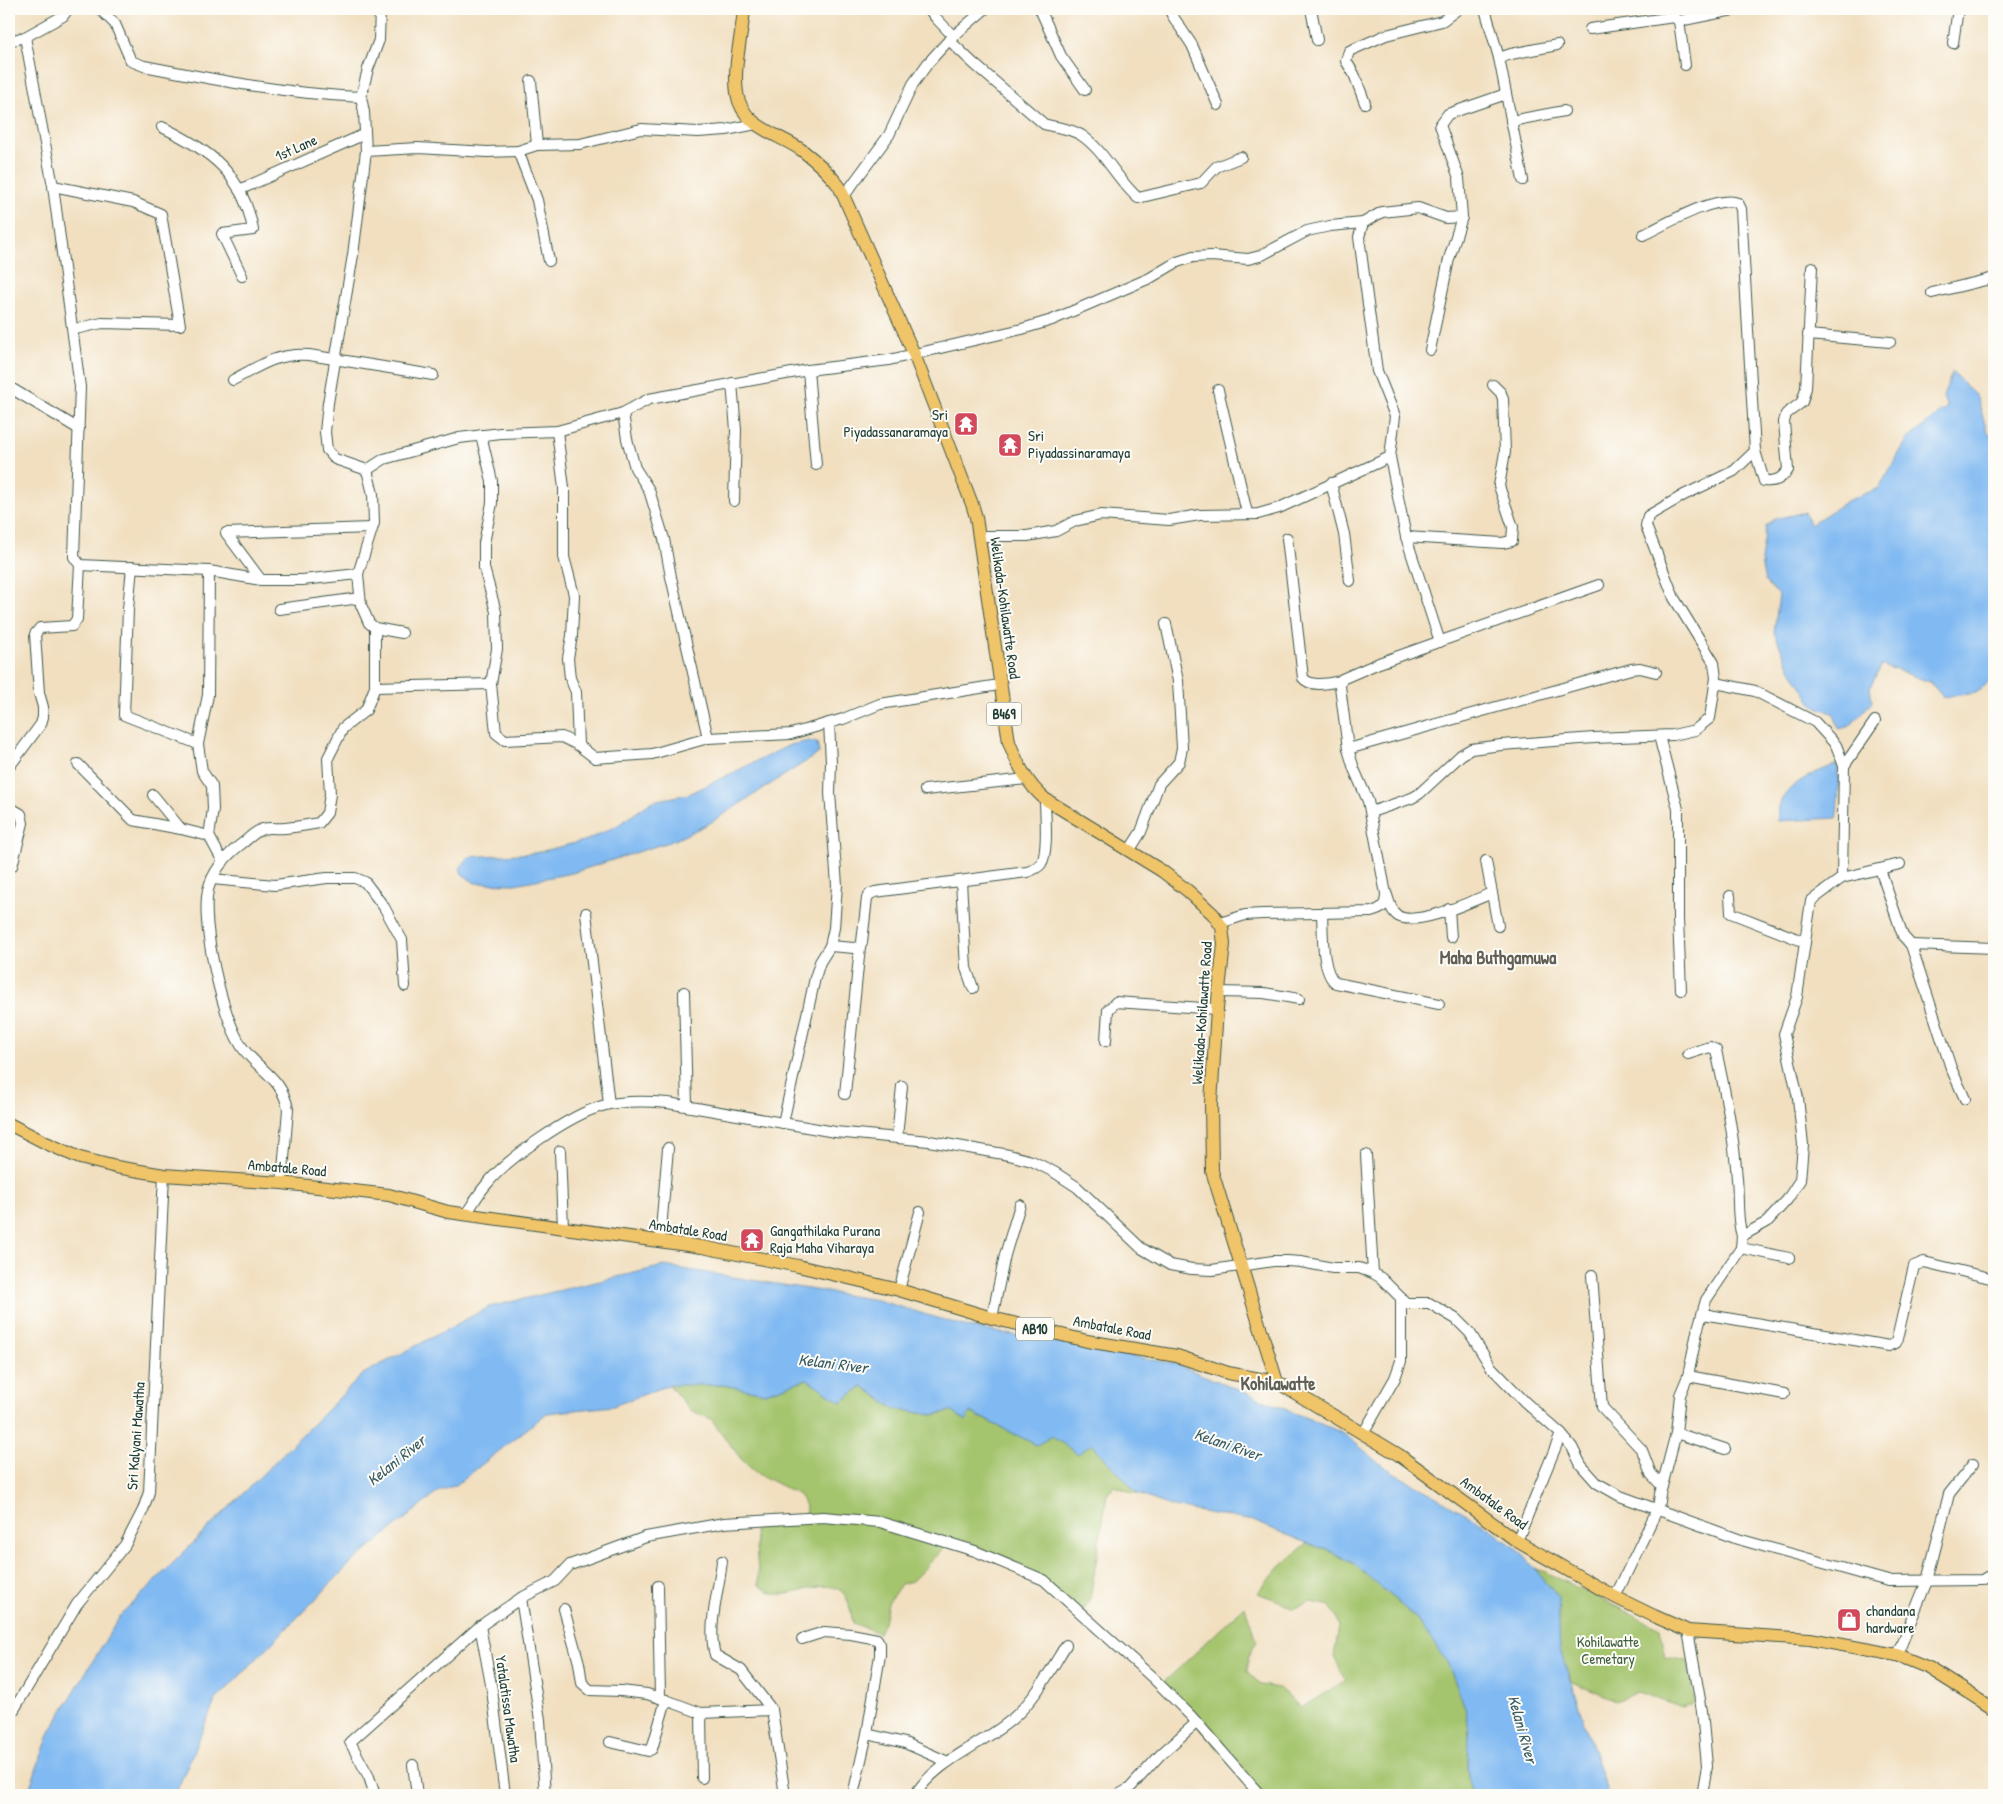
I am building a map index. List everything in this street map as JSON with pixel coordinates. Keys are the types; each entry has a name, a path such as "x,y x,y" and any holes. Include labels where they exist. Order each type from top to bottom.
{"main road":[{"name":"Welikada-Kohilawatte Road","path":"744,9 737,68 737,94 746,113 756,124 803,151 833,179 844,196 914,354 972,504 979,536 999,685 1009,742 1021,770 1045,799 1162,871 1188,891 1213,914 1224,932 1211,1104 1212,1171 1216,1191 1242,1265 1277,1382"},
{"name":"Ambatale Road","path":"9,1124 80,1158 116,1167 164,1175 282,1183 389,1194 448,1212 660,1241 798,1266 899,1290 992,1318 1087,1341 1177,1356 1228,1373 1277,1382 1399,1456 1517,1541 1615,1597 1688,1631 1810,1639 1897,1655 1929,1668 1994,1709"}],"street":[{"path":"9,41 26,37 63,16 68,9"},
{"path":"100,9 116,24 132,61 144,66 230,83 361,97"},
{"path":"367,470 335,459 327,450 325,432 335,359 355,246 366,151 364,112 361,97 368,69 379,40 380,9"},
{"path":"929,9 973,64 1044,124 1054,127 1062,126 1080,135 1094,146 1126,188 1138,198 1201,183 1216,166 1241,158"},
{"path":"844,196 889,135 914,84 928,63 951,38 986,9"},
{"path":"1040,9 1061,56 1085,90"},
{"path":"1170,9 1192,45 1218,105"},
{"path":"1312,9 1317,40"},
{"path":"1366,103 1354,74 1346,62 1349,51 1386,35 1442,21 1458,9"},
{"path":"1485,9 1499,58 1523,180"},
{"path":"1590,29 1738,9"},
{"path":"1953,43 1958,9"},
{"path":"1675,16 1685,65"},
{"path":"9,766 41,724 43,717 39,693 35,634 40,628 72,626 77,619 80,565 74,557 80,387 53,186 26,37"},
{"path":"1499,58 1557,45"},
{"path":"531,81 537,145"},
{"path":"1430,350 1450,259 1462,217 1459,178 1440,125 1448,114 1506,94"},
{"path":"1511,121 1564,111"},
{"path":"366,151 418,148 488,152 518,151 537,145 580,144 641,129 698,132 726,130 756,124"},
{"path":"162,127 190,141 210,155 232,177 240,190 250,214 253,230 222,234 242,276"},
{"name":"1st Lane","path":"240,190 365,134"},
{"path":"518,151 537,200 549,261"},
{"path":"53,186 133,202 161,214 180,325 102,323 75,329"},
{"path":"1643,235 1704,206 1731,200 1738,202 1741,209 1745,262 1755,451 1764,481 1774,482 1783,477 1788,470 1784,422 1786,414 1802,402 1806,388 1812,267"},
{"path":"367,470 384,459 459,438 557,431 623,413 649,399 808,370 889,360 1022,329 1052,320 1150,278 1177,262 1193,257 1211,256 1248,259 1260,256 1307,231 1330,226 1363,223 1382,212 1418,208 1446,218 1462,217"},
{"path":"1363,223 1359,237 1377,371 1395,416 1390,457 1406,537 1440,642"},
{"path":"1932,294 1994,278"},
{"path":"1808,335 1890,342"},
{"path":"233,380 278,356 293,354 433,375"},
{"path":"808,370 816,465"},
{"path":"732,383 736,430 734,501"},
{"path":"1406,537 1502,543 1512,541 1513,527 1499,486 1505,452 1503,399 1501,393 1493,385"},
{"path":"9,387 78,429"},
{"path":"1218,390 1248,513"},
{"path":"623,413 627,439 635,468 649,490 664,538 670,577 708,738"},
{"path":"557,431 564,488 564,557 574,596 572,636 568,658 570,678 576,692 578,744"},
{"path":"481,435 492,481 492,503 484,543 484,568 496,612 496,649 491,684 496,733 500,738 505,740 562,737 578,744 595,758 652,754 708,738 791,734 829,723 880,704 999,685"},
{"path":"1371,812 1419,794 1470,749 1594,738 1659,736 1695,730 1705,723 1710,718 1716,683 1714,663 1674,598 1646,526 1648,516 1684,495 1734,471 1755,451"},
{"path":"979,536 1027,536 1056,531 1075,521 1101,515 1169,520 1200,515 1258,514 1279,508 1390,457"},
{"path":"367,470 373,494 374,523 358,574 363,614 375,628 402,633"},
{"path":"1331,483 1344,534 1350,581"},
{"path":"261,580 226,533 372,528"},
{"path":"1287,538 1303,678 1312,684 1340,682 1348,674 1598,585"},
{"path":"80,565 209,571 261,580 302,580 358,574"},
{"path":"132,567 128,609 124,715 198,744"},
{"path":"209,571 208,695 198,744 202,771 212,786 213,809 209,836 223,862"},
{"path":"279,609 360,598"},
{"path":"1129,851 1141,832 1159,784 1179,762 1182,748 1178,680 1166,624"},
{"path":"282,1183 288,1109 286,1098 281,1088 242,1048 232,1030 222,1003 206,910 209,888 212,879 223,862 235,849 262,829 319,823 327,813 330,794 328,758 343,728 366,710 375,687 375,628"},
{"path":"1348,749 1631,669 1640,668 1656,672"},
{"path":"1220,923 1245,915 1371,912 1384,906 1386,902 1371,812 1348,749 1340,682"},
{"path":"1716,683 1755,690 1815,722 1836,745 1844,766 1842,878"},
{"path":"375,687 491,684"},
{"path":"1844,766 1875,721"},
{"path":"783,1122 814,978 820,962 830,946 834,928 836,885 830,792 829,723"},
{"path":"1659,736 1678,809 1678,919 1681,990"},
{"path":"78,764 133,820 209,836"},
{"path":"925,790 1027,779"},
{"path":"153,795 180,830"},
{"path":"845,1094 860,946 867,898 870,894 884,890 1035,870 1045,854 1045,799"},
{"path":"9,807 20,814 23,823 12,866 9,868"},
{"path":"1486,861 1498,926"},
{"path":"1742,1236 1767,1222 1788,1200 1800,1180 1803,1145 1800,1116 1784,1034 1797,997 1811,901 1842,878 1900,864"},
{"path":"1880,869 1903,936 1911,946 1951,1068 1965,1099"},
{"path":"212,879 275,885 327,878 355,878 365,882 384,907 402,940 405,986"},
{"path":"961,881 966,968 973,988"},
{"path":"1386,894 1394,913 1408,919 1427,917 1492,893"},
{"path":"1730,896 1731,913 1805,942"},
{"path":"1449,909 1451,937"},
{"path":"586,913 609,1104"},
{"path":"1322,913 1327,970 1332,980 1336,983 1439,1004"},
{"path":"830,946 854,948 860,946"},
{"path":"1911,946 1994,948"},
{"path":"684,992 687,1106"},
{"path":"1219,992 1264,993 1299,999"},
{"path":"1106,1041 1108,1010 1116,1002 1217,1009"},
{"path":"1615,1597 1658,1508 1676,1433 1680,1395 1688,1376 1706,1300 1741,1248 1742,1236 1738,1223 1738,1180 1728,1108 1716,1050 1710,1047 1688,1054"},
{"path":"897,1137 902,1086"},
{"path":"466,1214 486,1185 503,1167 560,1126 609,1104 641,1101 687,1106 835,1132 929,1141 1009,1155 1039,1165 1077,1187 1142,1248 1170,1265 1192,1270 1212,1270 1273,1261 1301,1262 1333,1268 1359,1268 1381,1278 1406,1303 1429,1303 1456,1319 1470,1333 1492,1367 1525,1402 1561,1434 1572,1447 1581,1465 1597,1483 1620,1496 1658,1508 1738,1539 1888,1581 1982,1580 1994,1573"},
{"path":"660,1241 668,1148"},
{"path":"560,1151 563,1228"},
{"path":"1366,1156 1373,1273"},
{"name":"Sri Kalyani Mawatha","path":"9,1718 77,1604 125,1545 143,1510 149,1492 164,1175"},
{"path":"992,1318 1005,1255 1020,1205"},
{"path":"899,1290 920,1212"},
{"path":"1741,1248 1789,1258"},
{"path":"1703,1314 1889,1346 1896,1343 1914,1266 1924,1262 1994,1279"},
{"path":"1592,1275 1602,1407 1642,1450 1651,1474 1662,1486"},
{"path":"1363,1434 1395,1378 1400,1362 1401,1298"},
{"path":"1688,1376 1784,1394"},
{"path":"1676,1433 1725,1449"},
{"path":"1517,1541 1561,1434"},
{"path":"1897,1655 1927,1581 1949,1494 1973,1464"},
{"path":"376,1795 369,1777 350,1742 480,1626 521,1598 555,1581 570,1565 646,1537 724,1523 823,1517 880,1522 975,1551 1044,1580 1154,1678 1260,1795"},
{"path":"722,1562 712,1632 712,1645 715,1655 741,1670 772,1710 785,1795"},
{"path":"610,1742 648,1751 652,1749 663,1699 658,1586"},
{"path":"521,1598 540,1720 545,1795"},
{"path":"564,1609 579,1663 582,1683 590,1690 621,1691 663,1699 701,1713 772,1710"},
{"name":"Yatalatissa Mawatha","path":"480,1626 492,1690 505,1795"},
{"path":"1688,1631 1702,1711 1708,1766 1702,1795"},
{"path":"802,1640 824,1632 877,1638 880,1644 867,1734 853,1795"},
{"path":"915,1795 923,1783 948,1762 1012,1720 1033,1697 1066,1646"},
{"path":"701,1713 702,1778"},
{"path":"1118,1795 1129,1790 1162,1754 1196,1723"},
{"path":"867,1734 905,1743 948,1762"},
{"path":"413,1765 417,1795"}],"green space":[{"path":"807,1379 841,1402 863,1386 895,1409 933,1415 951,1411 969,1412 1037,1445 1052,1436 1092,1444 1138,1494 1114,1486 1107,1495 1090,1599 1082,1613 1044,1580 950,1543 912,1581 901,1584 888,1603 884,1622 879,1633 853,1623 846,1597 833,1587 817,1587 792,1593 777,1594 759,1585 754,1520 805,1518 806,1506 799,1495 756,1473 741,1459 711,1419 690,1410 669,1385 723,1385 765,1393"},
{"path":"1307,1543 1330,1551 1354,1564 1416,1618 1437,1647 1448,1664 1465,1707 1469,1730 1468,1767 1471,1795 1260,1795 1161,1685 1245,1606 1257,1641 1248,1658 1248,1672 1261,1685 1279,1688 1301,1708 1346,1680 1334,1657 1339,1626 1331,1606 1311,1602 1293,1609 1277,1600 1257,1593 1281,1566"},
{"name":"Kohilawatte Cemetary","path":"1536,1569 1660,1628 1666,1657 1688,1661 1695,1703 1683,1707 1638,1692 1616,1701 1572,1682 1558,1652 1554,1600"}],"water":[{"path":"1952,372 1977,397 1987,431 1994,438 1994,678 1976,693 1943,697 1930,682 1882,665 1870,687 1872,702 1850,726 1839,729 1834,714 1813,705 1791,670 1774,633 1779,595 1765,582 1761,561 1766,526 1775,519 1805,512 1810,525 1847,501 1879,488 1907,440 1947,407 1943,397"},
{"path":"809,741 817,743 819,753 710,823 675,840 572,873 515,884 475,883 462,874 460,868 469,857 535,853 587,840 618,825 653,801 689,794 790,745"},
{"path":"1837,764 1839,781 1837,818 1777,821 1781,801 1791,788 1805,778"},
{"name":"Kelani River","path":"664,1266 877,1300 968,1327 1176,1364 1343,1433 1383,1466 1483,1524 1521,1552 1558,1597 1560,1650 1608,1795 1471,1795 1468,1767 1469,1730 1465,1707 1448,1664 1416,1618 1354,1564 1330,1551 1253,1521 1173,1507 1138,1494 1092,1444 1078,1454 1052,1436 1037,1445 970,1412 966,1421 951,1411 933,1415 895,1409 863,1386 841,1402 807,1379 765,1393 723,1385 669,1385 613,1406 547,1413 456,1485 439,1491 351,1563 215,1701 175,1795 27,1795 50,1732 120,1616 363,1374 489,1307"}],"place":[{"name":"Sri Piyadassanaramaya","path":"966,424"},
{"name":"Sri Piyadassinaramaya","path":"1010,445"},
{"name":"Gangathilaka Purana Raja Maha Viharaya","path":"752,1240"},
{"name":"chandana hardware","path":"1849,1620"}],"district":[{"name":"Maha Buthgamuwa","path":"1498,958"},
{"name":"Kohilawatte","path":"1278,1384"}]}
